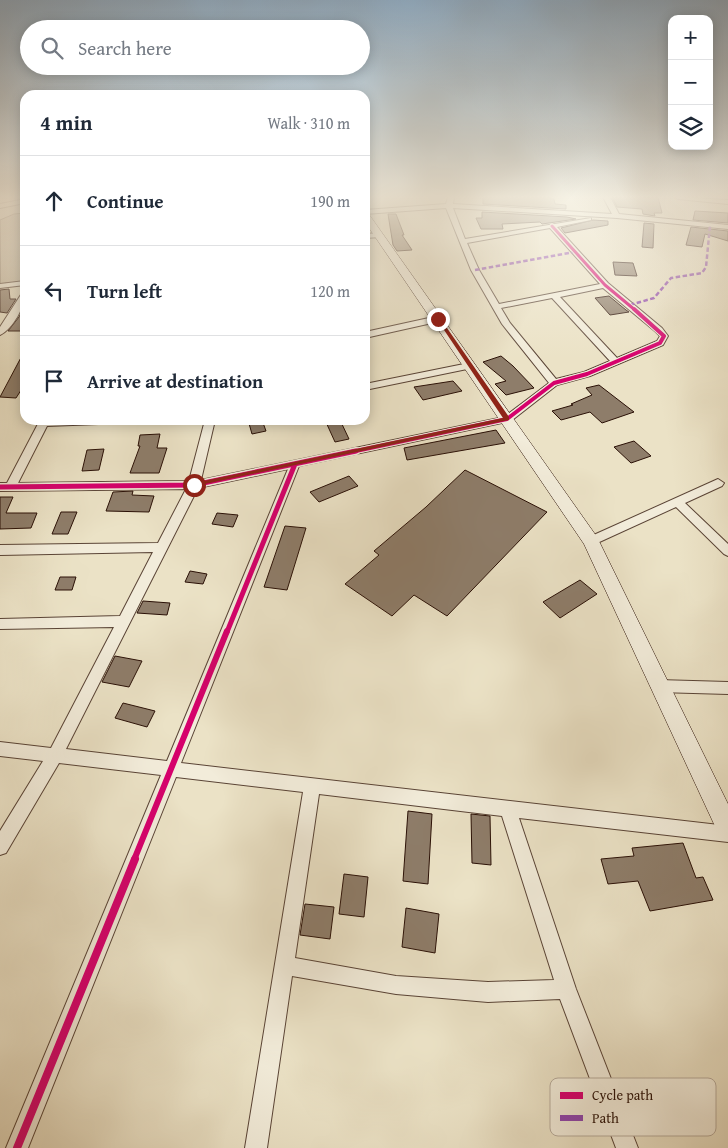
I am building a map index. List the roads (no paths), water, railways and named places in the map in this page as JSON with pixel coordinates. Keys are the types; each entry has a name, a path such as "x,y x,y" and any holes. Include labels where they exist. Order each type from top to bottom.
{"street":[{"path":"384,251 438,319 590,541 728,829"},
{"path":"467,251 475,270 506,324 554,383"},
{"path":"5,486 194,485 507,419 554,383 616,362 660,343 664,336 605,285 574,251"},
{"path":"0,286 20,284"},
{"path":"496,307 605,285"},
{"path":"556,296 616,362"},
{"path":"0,332 14,320 20,306"},
{"path":"370,334 438,319"},
{"path":"0,321 14,320"},
{"path":"370,386 469,366"},
{"path":"5,486 42,425"},
{"path":"0,847 54,755 194,485 209,425"},
{"path":"17,1148 295,464"},
{"path":"590,541 718,483"},
{"path":"677,501 728,551"},
{"path":"0,550 161,547"},
{"path":"0,624 124,621"},
{"path":"658,686 728,688"},
{"path":"0,749 728,834"},
{"path":"256,1148 312,786"},
{"path":"508,808 566,989 600,1078"},
{"path":"284,965 396,985 488,992 566,989"},
{"path":"622,1136 627,1148"}]}
